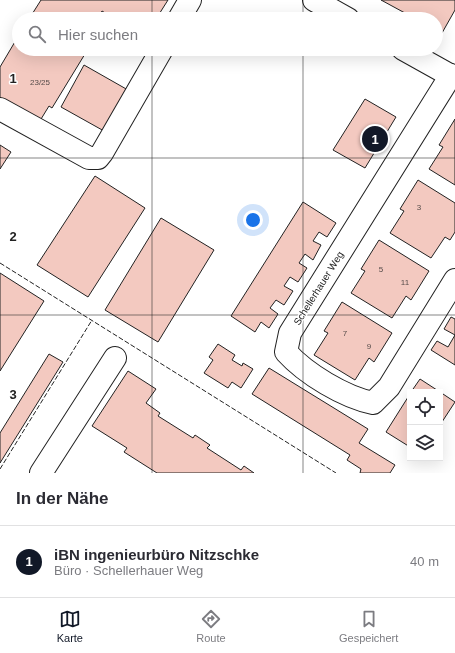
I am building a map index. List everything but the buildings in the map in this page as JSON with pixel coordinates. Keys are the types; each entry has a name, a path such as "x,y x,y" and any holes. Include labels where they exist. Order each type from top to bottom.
{"street":[{"path":"183,12 190,0"},
{"path":"316,0 336,12"},
{"path":"0,110 89,158 98,158 158,56"},
{"path":"416,56 453,76"},
{"name":"Schellerhauer Weg","path":"453,76 290,333 286,352 299,365 357,400 373,403 388,387 455,280"},
{"path":"41,473 115,358"}],"fence":[{"path":"0,263 336,473"},
{"path":"0,469 92,320"}],"place":[{"name":"iBN ingenieurbüro Nitzschke","path":"375,139"}]}
